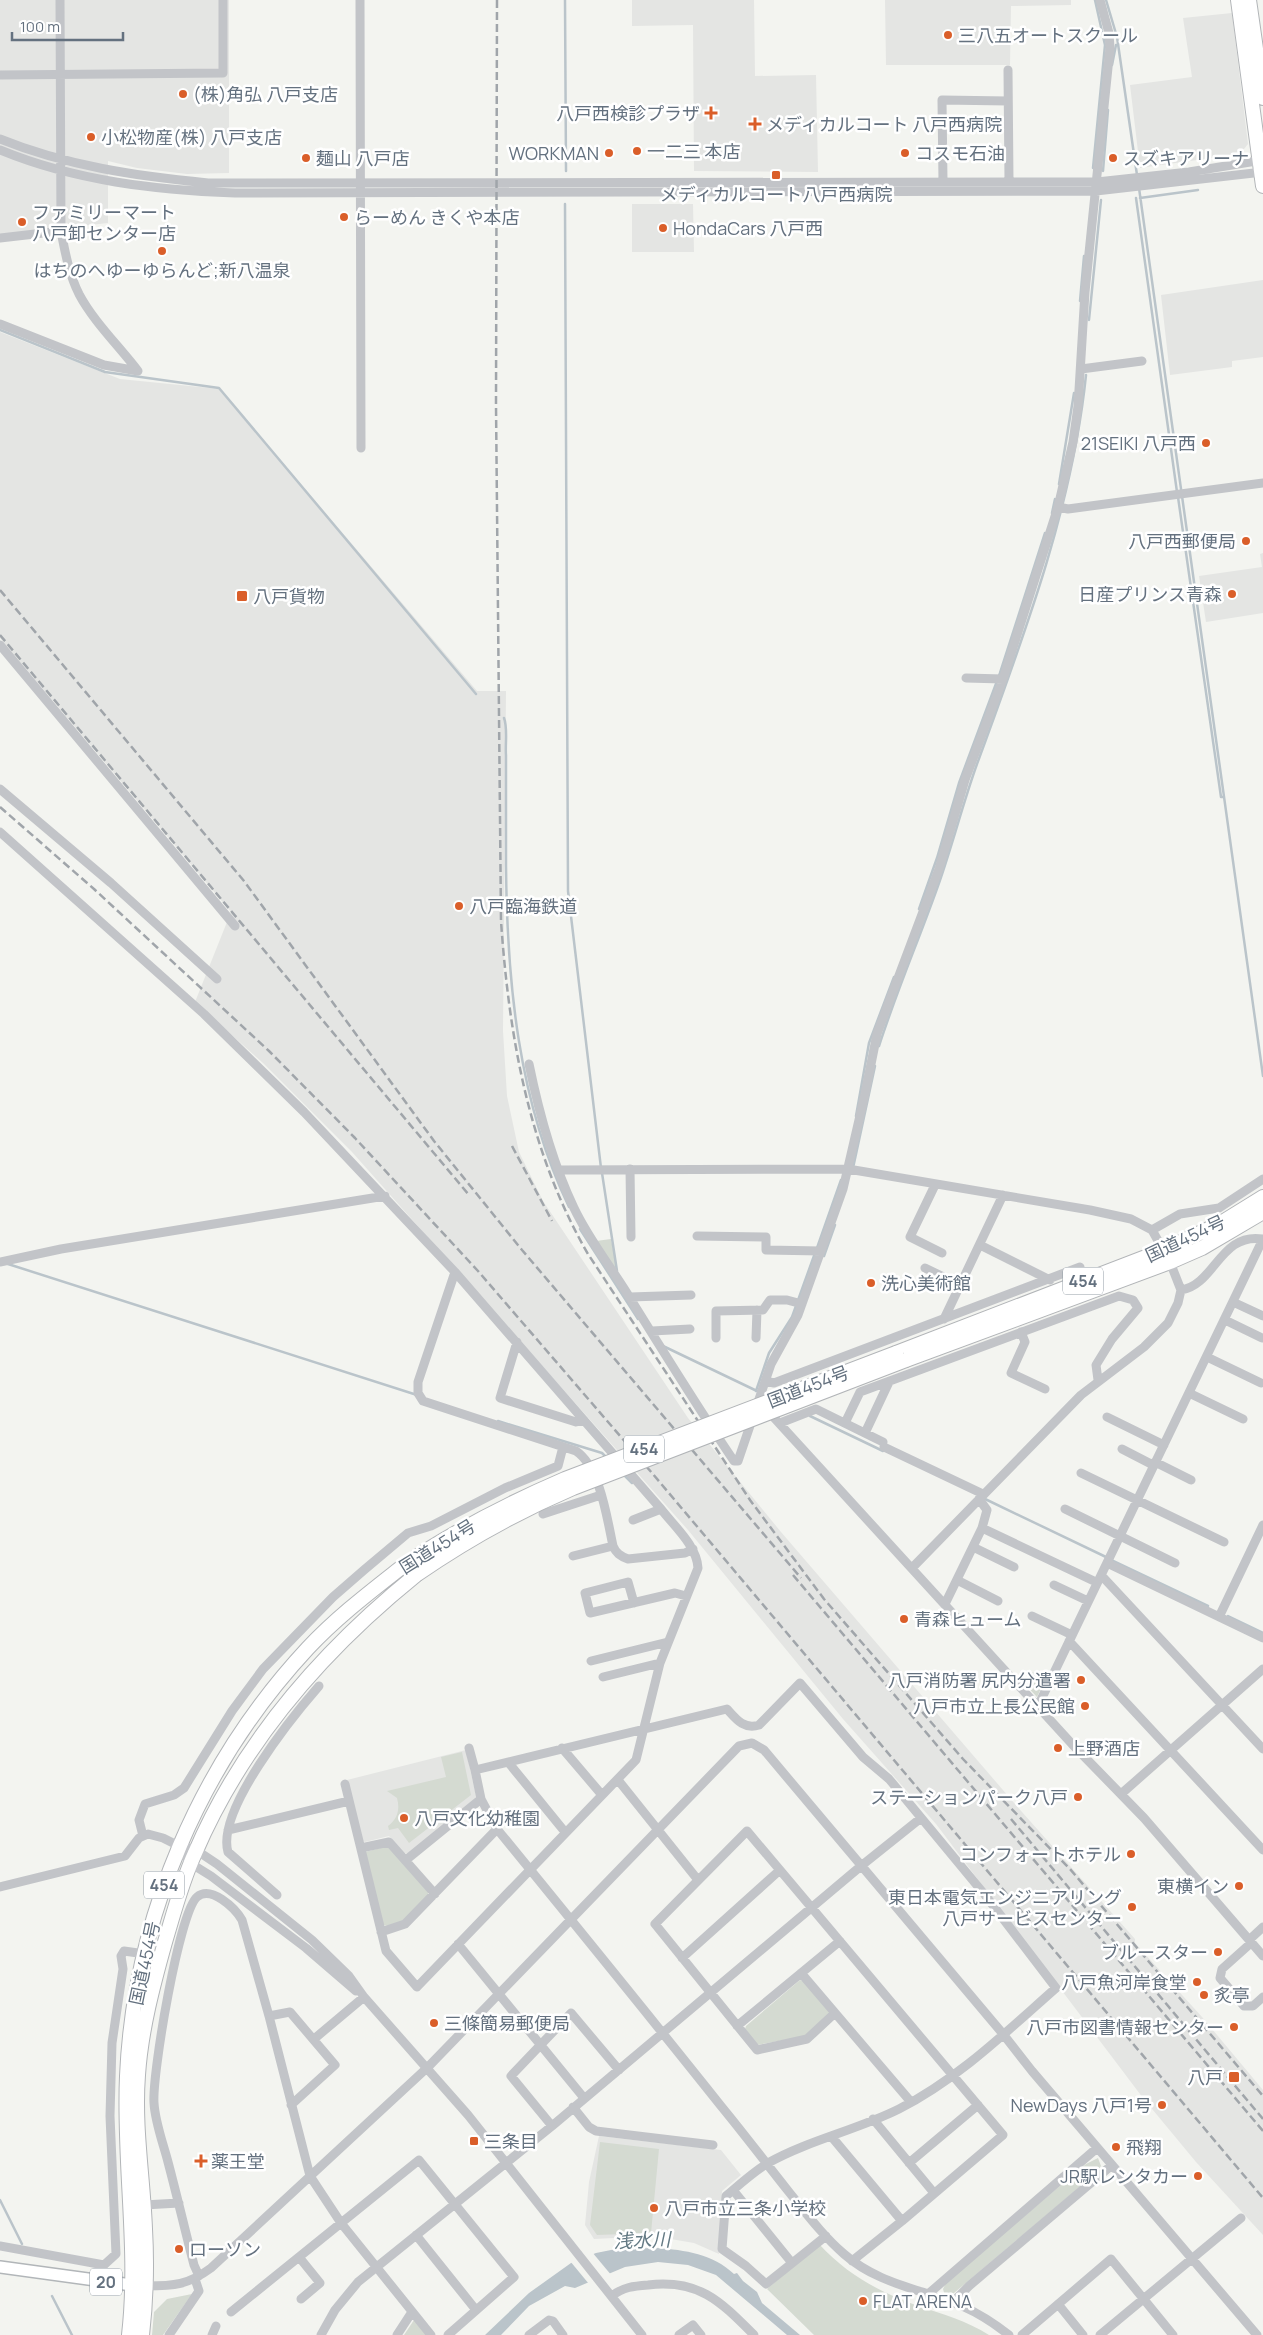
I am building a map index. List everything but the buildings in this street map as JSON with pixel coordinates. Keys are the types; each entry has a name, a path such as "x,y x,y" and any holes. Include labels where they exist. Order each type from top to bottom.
{"highway":[{"path":"1238,0 1262,166 1263,186"},
{"path":"1249,0 1263,98"},
{"name":"国道454号","path":"1167,1256 1263,1197"},
{"name":"国道454号","path":"142,2335 127,2076 136,1993 145,1954 155,1913 179,1846 199,1804 231,1749 272,1692 308,1648 350,1607 402,1566 467,1525 516,1500 565,1479 901,1357 1167,1256 1202,1248 1263,1212"},
{"name":"国道454号","path":"129,2335 140,2286 144,2206 137,2110 138,2075 143,2036 161,1958 193,1857 222,1798 244,1760 284,1705 325,1657 352,1630 416,1576 493,1526 557,1495 901,1357"}],"main road":[{"name":"20","path":"0,2267 140,2286"}],"street":[{"path":"0,324 104,365 138,370 79,294 66,256 62,231 60,0"},
{"path":"0,75 223,73 223,0"},
{"path":"360,0 361,448"},
{"path":"529,1064 544,1129 574,1209 652,1331 690,1395 734,1461 738,1461 771,1364 792,1327 821,1250 848,1169 877,1034 939,869 965,780 1003,679 1058,507 1073,442 1081,369 1085,292 1110,48 1100,0"},
{"path":"1008,70 1009,181"},
{"path":"943,182 942,100 1008,101"},
{"path":"0,139 62,160 140,176 208,183 490,194 1096,187 1262,166"},
{"path":"0,150 62,171 123,185 181,191 1009,181 1096,187"},
{"path":"0,238 62,231"},
{"path":"1081,369 1142,361"},
{"path":"1058,507 1068,509 1263,483"},
{"path":"0,645 235,926"},
{"path":"966,678 1003,679"},
{"path":"0,789 111,883 217,979"},
{"path":"0,832 100,919 210,1021 304,1112 385,1196 517,1342 661,1509 693,1549 698,1559 698,1568 660,1663 636,1760 417,1987 386,1951 345,1784"},
{"path":"630,1169 631,1237"},
{"path":"558,1170 848,1169 1131,1219 1152,1230 1167,1256 1181,1290 1174,1313 1160,1333 1098,1380 1046,1428 912,1568"},
{"path":"1152,1230 1180,1214 1219,1208 1263,1179"},
{"path":"935,1185 910,1237 942,1253"},
{"path":"0,1262 61,1249 385,1196"},
{"path":"944,1319 1002,1196"},
{"path":"697,1236 766,1237 766,1250 821,1250"},
{"path":"1038,1706 1121,1536 1136,1499 1263,1239 1248,1238 1228,1250 1196,1285 1181,1290"},
{"path":"980,1245 1050,1280"},
{"path":"765,1381 774,1383 1050,1280 1080,1267"},
{"path":"925,1268 960,1285"},
{"path":"455,1272 418,1382 418,1393 423,1401 583,1455 601,1495 613,1546 616,1552 628,1559 685,1553 693,1549"},
{"path":"630,1298 692,1295"},
{"path":"845,1423 860,1392 1119,1296 1133,1300 1138,1308 1112,1339 1096,1365 1098,1380"},
{"path":"716,1338 716,1311 763,1310 770,1300 787,1300 802,1304"},
{"path":"1233,1302 1263,1316"},
{"path":"756,1310 756,1338"},
{"path":"1224,1320 1262,1338"},
{"path":"652,1331 690,1329"},
{"path":"1021,1332 1026,1342 1011,1373 1045,1389"},
{"path":"517,1342 500,1398 576,1422 584,1420"},
{"path":"1206,1357 1261,1384"},
{"path":"865,1433 889,1382"},
{"path":"1189,1393 1243,1419"},
{"path":"758,1401 1038,1706 1144,1818 1263,1956"},
{"path":"780,1423 816,1410 865,1433 883,1445 981,1496 987,1510 982,1528 945,1604"},
{"path":"1107,1417 1164,1445"},
{"path":"143,1836 139,1820 146,1804 174,1795 184,1788 244,1693 274,1657 333,1597 408,1534 431,1526 505,1488 558,1466 563,1447"},
{"path":"1122,1449 1191,1480"},
{"path":"1081,1473 1224,1542"},
{"path":"543,1514 601,1495"},
{"path":"633,1520 661,1509"},
{"path":"1065,1509 1175,1563"},
{"path":"1219,1617 1263,1525"},
{"path":"982,1528 1099,1579 1263,1749"},
{"path":"573,1556 613,1546"},
{"path":"973,1548 1014,1567"},
{"path":"1108,1561 1263,1638"},
{"path":"957,1580 998,1601"},
{"path":"634,1603 628,1582 585,1593 590,1613 634,1603 675,1593 686,1596"},
{"path":"1054,1585 1088,1601"},
{"path":"1032,1616 1070,1638 1263,1850"},
{"path":"591,1661 668,1642"},
{"path":"603,1677 660,1663"},
{"path":"1121,1794 1263,1669"},
{"path":"475,1770 727,1708 742,1724 754,1727 759,1725 800,1683 863,1757 889,1779 985,1895 1056,1988 943,2084 911,2102 873,2119 787,2153 767,2164 726,2196 722,2250 746,2266 766,2284 826,2236"},
{"path":"277,1894 228,1852 225,1843 240,1798 264,1757 319,1686"},
{"path":"140,2286 178,2286 197,2278 211,2268 428,2067 739,1746 752,1743 764,1750 1112,2166 1257,2335"},
{"path":"469,1748 481,1799 497,1829 826,2236 852,2261 886,2281 952,2302 981,2316 1009,2335"},
{"path":"562,1748 602,1795"},
{"path":"508,1762 565,1832"},
{"path":"618,1780 698,1880"},
{"path":"406,1860 481,1799"},
{"path":"228,1830 349,1801"},
{"path":"320,2335 340,2302 358,2282 552,2126 861,1866 921,1818"},
{"path":"381,1932 405,1924 497,1829"},
{"path":"835,2013 807,2039 757,2050 655,1924 747,1831 1003,2135 852,2261"},
{"path":"0,1887 125,1856 143,1836 154,1835 179,1846 212,1876 306,1948 364,1997"},
{"path":"361,1848 389,1842 435,1894"},
{"path":"179,1846 193,1857 239,1880 312,1940 349,1976 364,1997 428,2067 642,2335"},
{"path":"682,1958 780,1870"},
{"path":"169,2335 199,2291 154,2104 157,2058 166,2006 184,1931 196,1898 204,1893 211,1893 232,1908 242,1920 310,2176 341,2223 431,2335"},
{"path":"1263,1927 1222,1969 1220,1978 1244,2006 1253,2006 1263,1997"},
{"path":"737,2026 840,1941"},
{"path":"458,1944 584,2098"},
{"path":"0,2246 104,2265 116,2254 110,2116 112,2044 122,1969 121,1956 124,1951 145,1954"},
{"path":"801,1973 911,2102"},
{"path":"314,2039 364,1997"},
{"path":"269,2016 290,2012 335,2065 291,2105"},
{"path":"552,2126 511,2076 571,2013 619,2070"},
{"path":"909,2163 978,2105"},
{"path":"573,2107 590,2127 596,2131 713,2145"},
{"path":"873,2119 934,2193"},
{"path":"831,2136 902,2221"},
{"path":"927,2295 1097,2148"},
{"path":"231,2312 419,2160 514,2276 448,2335"},
{"path":"952,2302 1112,2166"},
{"path":"733,2190 792,2263"},
{"path":"144,2206 179,2203"},
{"path":"1100,2335 1242,2218"},
{"path":"416,2235 476,2310"},
{"path":"298,2257 320,2284 301,2299"},
{"path":"1022,2335 1110,2259 1173,2335"},
{"path":"612,2296 625,2288 651,2284 670,2284 694,2288 710,2296 754,2335"},
{"path":"1058,2304 1083,2335"},
{"path":"396,2335 412,2312"},
{"path":"529,2335 549,2320 553,2321 564,2335"},
{"path":"679,2335 693,2325 701,2335"},
{"path":"212,2335 216,2326"}],"shaded area":[{"path":"0,0 229,0 229,173 187,174 137,168 108,161 108,223 0,235"},
{"name":"メディカルコート 八戸西病院","path":"632,0 754,0 755,76 816,75 818,172 694,171 693,25 632,26"},
{"name":"三八五オートスクール","path":"885,0 1071,0 1071,5 1011,6 1010,65 886,65"},
{"path":"1232,13 1248,144 1240,154 1140,168 1130,85 1192,77 1183,18"},
{"name":"HondaCars 八戸西","path":"632,204 693,204 694,252 632,252"},
{"path":"1263,280 1263,357 1232,361 1232,367 1170,375 1161,295"},
{"path":"0,332 120,379 220,389 477,691 506,691 503,1031 507,1096 519,1152 543,1201 688,1418 781,1532 1015,1804 1135,1939 1135,1943 1202,2017 1263,2090 1263,2235 1196,2162 1143,2098 936,1824 843,1719 688,1530 352,1152 263,1063 195,1002 231,912 0,638"},
{"name":"日産プリンス青森","path":"1263,553 1263,613 1206,622 1199,576 1262,567 1260,554"},
{"path":"611,1239 617,1271 596,1241"},
{"path":"1033,1672 1044,1682 1037,1697 1024,1683"},
{"name":"八戸文化幼稚園","path":"466,1750 476,1796 475,1800 408,1854 404,1853 389,1836 365,1842 362,1841 347,1780"},
{"path":"462,1752 471,1795 409,1843 398,1828 389,1830 388,1826 396,1817 398,1806 397,1798 387,1791 446,1777 441,1757"},
{"path":"388,1846 428,1892 428,1896 414,1912 402,1922 390,1926 383,1925 365,1852"},
{"path":"800,1980 830,2010 829,2015 806,2036 757,2045 745,2029 746,2026"},
{"name":"八戸市立三条小学校","path":"599,2136 721,2150 741,2175 722,2191 719,2254 694,2243 653,2236 594,2239 585,2225 589,2182"},
{"path":"600,2142 659,2149 651,2233 597,2235 590,2225"},
{"path":"1098,2158 1101,2166 1095,2174 954,2293 945,2296 943,2289 947,2281 1086,2164"},
{"path":"819,2244 853,2274 877,2288 918,2306 963,2322 989,2335 814,2335 767,2289"},
{"path":"631,2246 678,2250 698,2254 717,2262 734,2274 737,2273 743,2281 757,2292 762,2303 800,2335 787,2335 716,2275 688,2265 658,2262 625,2267 575,2288 565,2286 529,2306 501,2335 485,2335 529,2293 571,2263 596,2253"},
{"path":"192,2294 163,2335 152,2335 154,2312 167,2299"},
{"path":"414,2320 427,2335 404,2335"}],"pier":[{"path":"592,2252 612,2276 589,2284 570,2261"}],"waterway":[{"path":"565,0 566,171"},
{"path":"1093,168 1105,45 1095,0"},
{"path":"1106,0 1117,37 1137,175"},
{"path":"1112,65 1116,45"},
{"path":"1103,171 1108,110"},
{"path":"1139,188 1263,1076"},
{"path":"1140,198 1198,190"},
{"path":"1136,198 1177,492"},
{"path":"1089,320 1101,200"},
{"path":"565,204 568,891 601,1168"},
{"path":"1080,301 1084,256"},
{"path":"0,330 105,372 219,388 476,694"},
{"path":"879,1046 939,883 972,779 1044,573 1070,475 1086,375"},
{"path":"1059,484 1074,393"},
{"path":"1178,497 1221,797 1224,797"},
{"path":"1052,513 1055,499"},
{"path":"919,909 937,858 959,783 1000,673 1045,533"},
{"path":"504,718 506,731 507,909 513,996 527,1083 538,1125 552,1167 569,1207"},
{"path":"856,1116 869,1043 894,977"},
{"path":"853,1168 875,1066"},
{"path":"602,1173 617,1271"},
{"path":"817,1248 841,1180"},
{"path":"824,1256 835,1225"},
{"path":"580,1229 638,1319"},
{"path":"756,1391 769,1353 792,1317 815,1253"},
{"path":"8,1264 417,1395"},
{"path":"663,1346 757,1391"},
{"path":"810,1416 883,1451"},
{"path":"498,1421 602,1453 606,1457"},
{"path":"622,1473 632,1483"},
{"path":"983,1498 1106,1557"},
{"path":"1111,1560 1208,1606"},
{"path":"1228,1616 1263,1633"},
{"path":"0,2200 22,2244"},
{"path":"52,2296 72,2335"}],"railway":[{"path":"497,0 496,405 501,921 516,1050 525,1093 551,1175 568,1215 588,1254 750,1500 824,1599 963,1759 1070,1869 1263,2096"},
{"path":"0,590 244,881 434,1141 522,1250 801,1578"},
{"path":"0,635 469,1195"},
{"path":"0,807 94,889 269,1051 355,1138 478,1271 652,1473 1263,2198"},
{"path":"512,1146 552,1221"},
{"path":"793,1575 1263,2131"},
{"path":"1011,1819 1263,2119"}],"place":[{"name":"三八五オートスクール","path":"948,35"},
{"name":"(株)角弘 八戸支店","path":"183,94"},
{"name":"八戸西検診プラザ","path":"711,113"},
{"name":"メディカルコート 八戸西病院","path":"755,124"},
{"name":"小松物産(株) 八戸支店","path":"91,137"},
{"name":"一二三 本店","path":"637,151"},
{"name":"WORKMAN","path":"609,153"},
{"name":"コスモ石油","path":"905,153"},
{"name":"麺山 八戸店","path":"306,158"},
{"name":"スズキアリーナ","path":"1113,158"},
{"name":"メディカルコート八戸西病院","path":"776,175"},
{"name":"らーめん きくや本店","path":"344,217"},
{"name":"ファミリーマート 八戸卸センター店","path":"22,222"},
{"name":"HondaCars 八戸西","path":"663,228"},
{"name":"はちのへゆーゆらんど;新八温泉","path":"162,251"},
{"name":"21SEIKI 八戸西","path":"1206,443"},
{"name":"八戸西郵便局","path":"1246,541"},
{"name":"日産プリンス青森","path":"1232,594"},
{"name":"八戸貨物","path":"242,596"},
{"name":"八戸臨海鉄道","path":"459,906"},
{"name":"洗心美術館","path":"871,1283"},
{"name":"青森ヒューム","path":"904,1619"},
{"name":"八戸消防署 尻内分遣署","path":"1081,1680"},
{"name":"八戸市立上長公民館","path":"1085,1706"},
{"name":"上野酒店","path":"1058,1748"},
{"name":"ステーションパーク八戸","path":"1078,1797"},
{"name":"八戸文化幼稚園","path":"404,1818"},
{"name":"コンフォートホテル","path":"1131,1854"},
{"name":"東横イン","path":"1239,1886"},
{"name":"東日本電気エンジニアリング 八戸サービスセンター","path":"1132,1907"},
{"name":"ブルースター","path":"1218,1952"},
{"name":"八戸魚河岸食堂","path":"1197,1982"},
{"name":"炙亭","path":"1204,1995"},
{"name":"三條簡易郵便局","path":"434,2023"},
{"name":"八戸市図書情報センター","path":"1234,2027"},
{"name":"八戸","path":"1234,2077"},
{"name":"NewDays 八戸1号","path":"1162,2105"},
{"name":"三条目","path":"474,2141"},
{"name":"飛翔","path":"1116,2147"},
{"name":"薬王堂","path":"201,2161"},
{"name":"JR駅レンタカー","path":"1198,2176"},
{"name":"八戸市立三条小学校","path":"654,2208"},
{"name":"ローソン","path":"179,2249"},
{"name":"FLAT ARENA","path":"863,2301"}],"water label":[{"name":"浅水川","path":"642,2240"}]}
